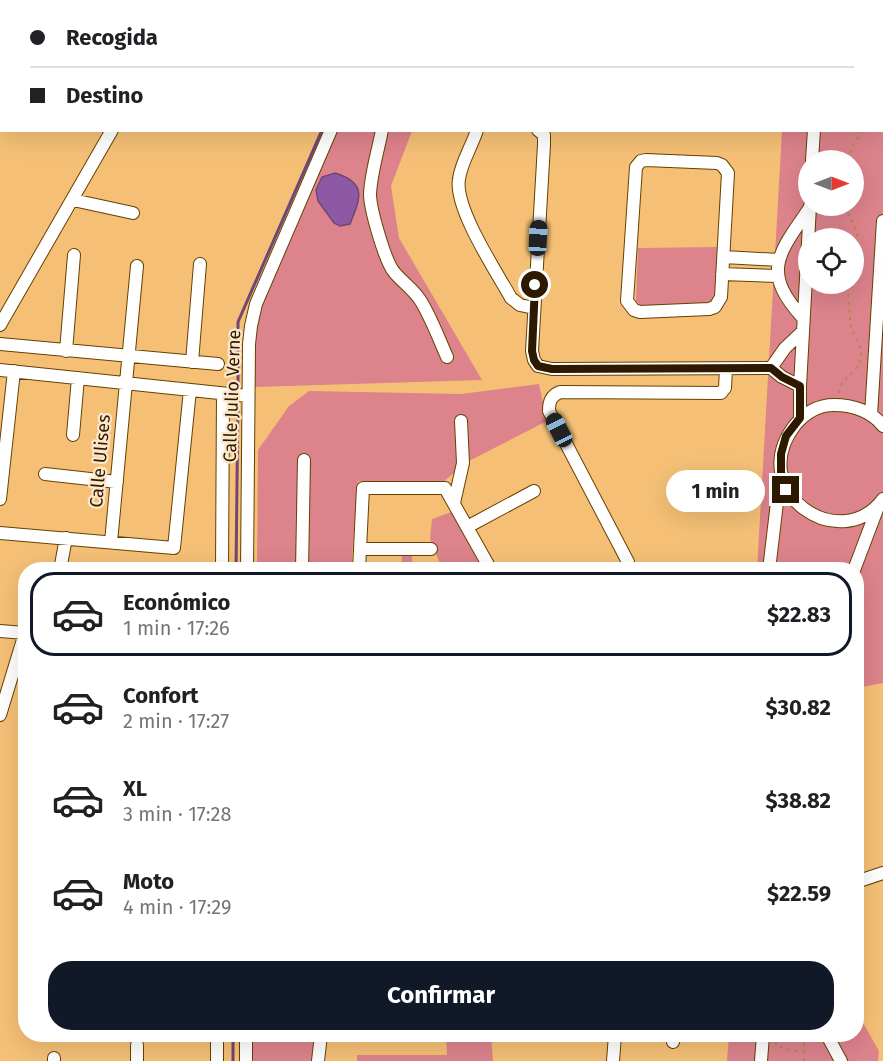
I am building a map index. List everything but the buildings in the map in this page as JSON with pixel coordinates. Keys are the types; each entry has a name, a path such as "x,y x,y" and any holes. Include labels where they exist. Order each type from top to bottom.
{"street":[{"path":"0,325 111,132"},
{"name":"Calle Julio Verne","path":"246,562 236,395 256,304 330,132"},
{"path":"382,132 371,182 372,208 388,262 423,304 447,357"},
{"path":"476,132 459,179 460,197 467,216 511,298 520,305 534,308"},
{"path":"540,132 544,135 544,145 532,351 538,366 544,368 771,368 782,377 800,386"},
{"path":"813,150 814,132"},
{"path":"646,160 717,163 726,169 728,177 722,274 718,303 709,309 640,312 630,306 627,301 638,164 646,160"},
{"path":"73,200 133,213"},
{"path":"803,318 787,300 777,276 779,260 792,233 804,216"},
{"path":"800,418 802,332 809,216"},
{"path":"871,415 880,306 883,221"},
{"path":"66,351 74,255"},
{"path":"724,257 779,260"},
{"path":"192,362 200,264"},
{"name":"Calle Ulises","path":"111,542 137,266"},
{"path":"722,274 777,276"},
{"path":"771,368 785,348 802,332"},
{"path":"0,345 218,364"},
{"path":"628,562 549,411 552,397 560,392 721,393 725,388 726,369"},
{"path":"0,370 236,395 223,562"},
{"path":"0,499 14,371"},
{"path":"73,435 78,378"},
{"path":"0,533 174,548 190,390"},
{"path":"770,562 781,472 781,454 786,436 800,418 814,409 839,405 854,407 871,415 883,426"},
{"path":"454,503 463,463 461,421"},
{"path":"302,562 304,460"},
{"path":"781,472 786,490 797,504 812,515 829,521 847,521 864,515 881,502"},
{"path":"45,474 117,482"},
{"path":"359,562 363,488 445,488 487,562"},
{"path":"467,526 534,491"},
{"path":"857,562 881,502"},
{"path":"62,562 66,538"},
{"path":"360,549 431,549"},
{"path":"0,631 18,632"},
{"path":"0,715 4,690 18,652"},
{"path":"864,879 883,873"},
{"path":"217,1042 217,1061"},
{"path":"246,1042 246,1061"},
{"path":"318,1061 320,1042"},
{"path":"613,1061 614,1042"},
{"path":"761,1061 766,1042"},
{"path":"831,1042 841,1061"},
{"path":"137,1045 137,1061"}],"path":[{"path":"851,150 862,132"},
{"path":"839,405 840,385 858,366 861,355 860,345 851,326 847,294"},
{"path":"774,1042 792,1051 804,1050"},
{"path":"804,1042 804,1061"}],"shaded area":[{"path":"337,132 412,132 391,186 399,238 482,380 255,387 255,332 265,296"},
{"path":"782,132 883,132 883,683 864,687 864,562 757,562"},
{"path":"335,173 353,182 359,193 357,207 350,224 340,226 334,223 318,201 316,190 322,177"},
{"path":"717,247 717,296 709,306 640,305 636,301 638,248"},
{"path":"539,384 547,421 469,461 443,482 358,481 352,562 257,562 258,450 289,406 309,391 461,394"},
{"path":"451,512 479,562 439,562 430,539 432,519"},
{"path":"402,556 412,556 412,562 402,562"},
{"path":"864,1024 879,1051 878,1061 727,1061 728,1042 864,1042"},
{"path":"252,1042 313,1042 312,1061 251,1061"},
{"path":"446,1042 492,1042 493,1061 357,1061 357,1055 447,1055"}],"waterway":[{"path":"238,390 238,322 321,132"},
{"path":"236,562 238,397"},
{"path":"233,1042 233,1061"}],"route":[{"path":"535,285 532,351 538,366 552,369 771,368 782,377 800,386 800,418 786,436 781,454 781,472 786,490"}]}
